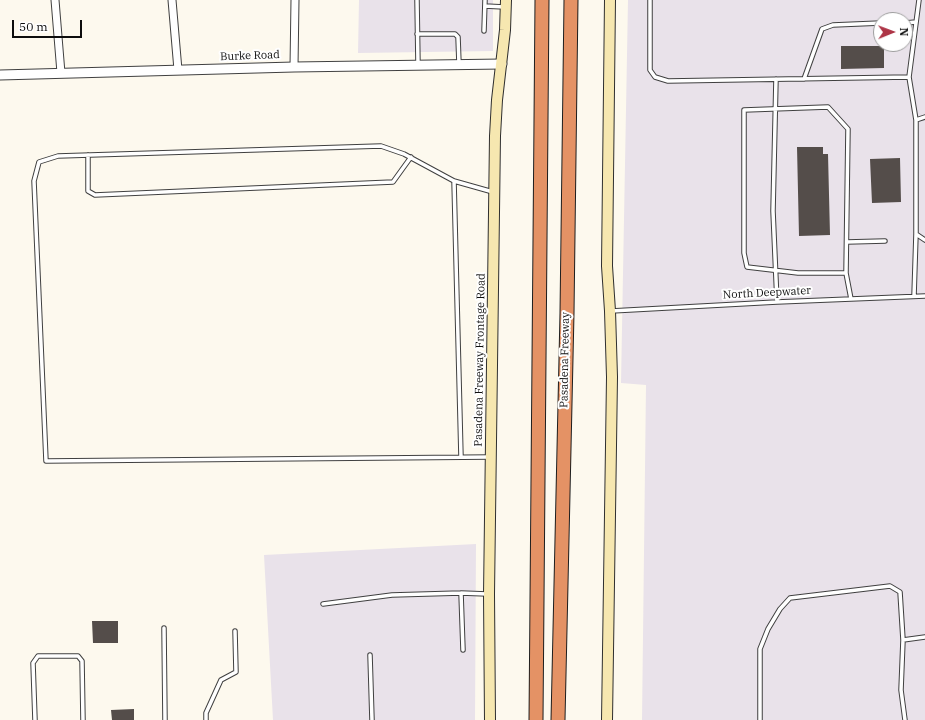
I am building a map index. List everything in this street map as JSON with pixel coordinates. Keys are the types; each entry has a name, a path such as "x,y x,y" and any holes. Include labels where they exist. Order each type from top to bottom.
{"highway":[{"path":"536,714 542,0"},
{"name":"Pasadena Freeway","path":"558,715 567,305 571,0"}],"main road":[{"path":"607,720 612,377 607,266 610,0"},
{"name":"Pasadena Freeway Frontage Road","path":"490,720 489,594 495,136 506,4"}],"street":[{"path":"54,0 61,73"},
{"path":"172,0 178,70"},
{"path":"294,67 295,0"},
{"name":"Burke Road","path":"0,75 294,67 502,64"}],"lane":[{"path":"417,0 418,65"},
{"path":"484,31 485,0"},
{"path":"650,0 650,70 655,77 668,81 909,77"},
{"path":"914,296 916,234 916,120 909,77 919,0"},
{"path":"485,6 506,4"},
{"path":"804,79 822,29 833,25 873,23"},
{"path":"417,34 455,34 458,37 459,65"},
{"path":"776,79 773,211 777,302"},
{"path":"846,273 798,273 747,267 744,253 744,110 828,107 848,128 846,273 851,298"},
{"path":"916,120 925,117"},
{"path":"491,457 46,461 34,181 39,162 58,156 381,146 411,157 454,181 494,192"},
{"path":"88,155 88,192 94,195 393,182 411,157"},
{"path":"454,181 461,457"},
{"path":"916,234 925,240"},
{"path":"846,242 885,242"},
{"name":"North Deepwater","path":"610,311 851,298 925,296"},
{"path":"760,720 760,649 768,629 780,609 790,598 890,586 900,592 903,640 901,690 905,720"},
{"path":"461,592 463,650"},
{"path":"323,604 392,595 461,592 489,594"},
{"path":"164,628 164,720"},
{"path":"206,720 206,713 220,680 236,672 235,631"},
{"path":"903,640 925,637"},
{"path":"370,655 372,720"},
{"path":"35,720 34,662 38,656 78,656 82,661 83,720"}],"shaded area":[{"path":"359,0 493,0 493,51 358,53"},
{"path":"628,0 925,0 925,720 642,720 646,385 621,383"},
{"path":"476,544 475,720 273,720 264,555"}],"building":[{"path":"841,46 873,46 873,52 884,52 884,68 841,69"},
{"path":"797,147 823,147 823,154 828,154 830,235 799,236"},
{"path":"900,158 901,202 872,203 870,159"},
{"path":"92,621 118,621 118,643 93,643"},
{"path":"134,709 134,720 112,720 111,710"}]}
